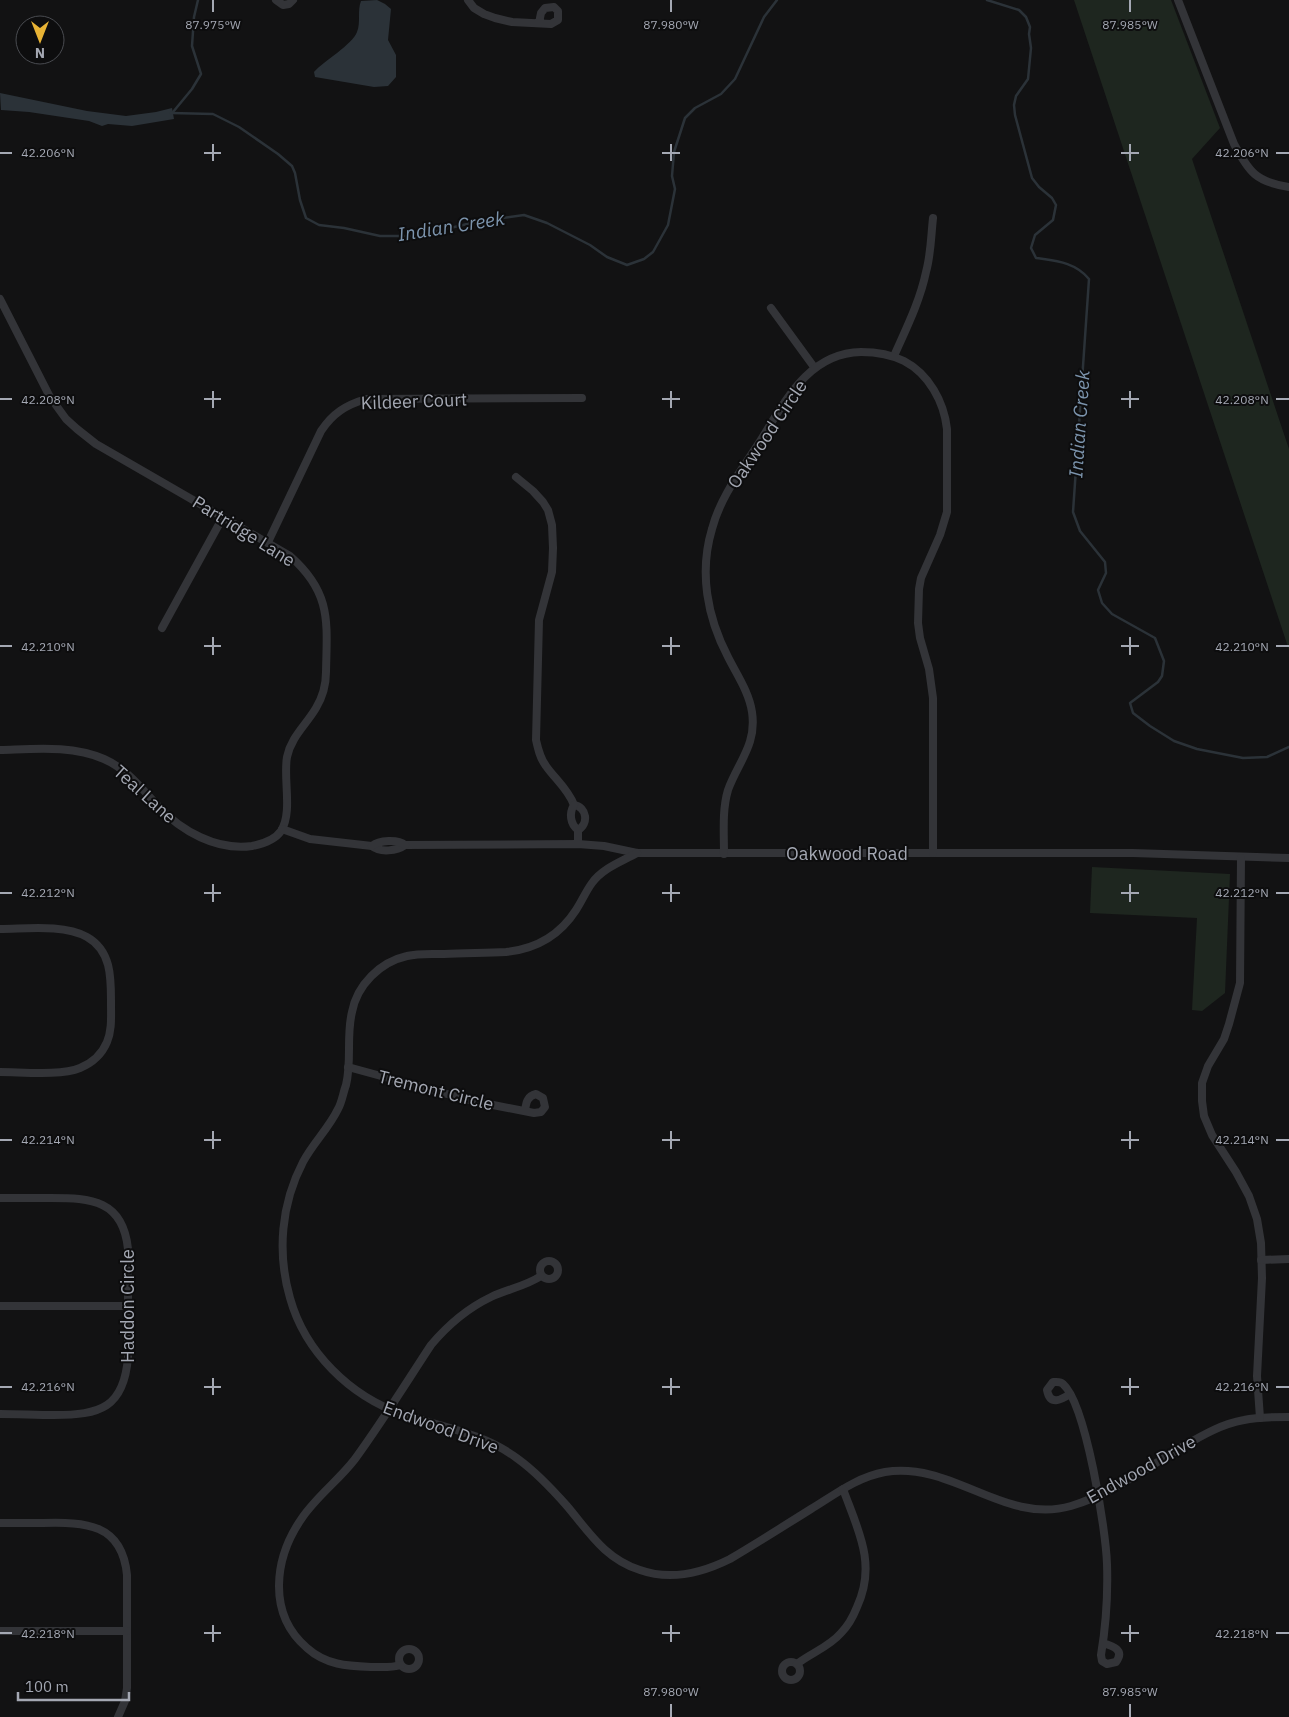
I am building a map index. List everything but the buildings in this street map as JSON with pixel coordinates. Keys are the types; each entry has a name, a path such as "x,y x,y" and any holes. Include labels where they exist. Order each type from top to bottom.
{"street":[{"path":"276,0 283,5 289,4 293,0"},
{"path":"468,0 474,8 495,18 512,22 539,24"},
{"path":"1178,0 1234,144 1244,162 1258,178 1269,183 1289,187"},
{"path":"894,356 923,285 929,257 933,218"},
{"name":"Partridge Lane","path":"0,299 50,397 66,419 96,444 290,556 301,565 313,580 323,599 327,621 326,677 324,689 316,708 290,745 285,769 286,810 282,830"},
{"path":"771,308 814,367"},
{"name":"Oakwood Circle","path":"724,854 726,801 733,779 750,745 753,724 750,702 727,657 712,618 706,584 709,542 716,515 729,490 790,394 814,367 843,354 853,352 873,352 894,356 910,364 929,382 942,406 945,416 947,429 946,512 940,535 921,578 918,597 920,638 929,669 933,698 933,853"},
{"name":"Kildeer Court","path":"268,542 321,431 333,415 349,404 366,399 582,398"},
{"path":"516,477 543,502 548,510 552,525 554,548 552,572 539,620 536,740 545,766 570,795 574,805 571,818 578,830 578,844"},
{"path":"162,628 223,517"},
{"name":"Teal Lane","path":"0,750 73,750 102,758 130,775 168,816 181,826 191,833 219,843 237,847 258,845 276,837 282,830"},
{"path":"574,805 580,806 585,815 583,826 578,830"},
{"name":"Oakwood Road","path":"282,830 310,839 395,850 405,845 578,844 604,846 637,853 1162,854 1241,858 1289,858"},
{"name":"Endwood Drive","path":"637,853 605,870 592,883 565,925 548,940 521,951 415,954 396,959 384,965 367,980 355,999 351,1018 347,1081 339,1107 304,1160 287,1202 282,1233 283,1258 291,1301 312,1345 337,1376 369,1399 401,1414 465,1431 516,1456 535,1472 565,1504 600,1547 623,1563 639,1570 656,1574 674,1575 691,1574 715,1567 853,1483 885,1472 904,1471 934,1474 978,1493 1025,1508 1071,1506 1113,1488 1201,1436 1237,1422 1260,1418 1289,1417"},
{"path":"1241,858 1240,983 1224,1038 1208,1066 1202,1083 1202,1101 1204,1116 1212,1134 1249,1196 1257,1219 1261,1242 1257,1376 1260,1418"},
{"path":"0,930 72,930 94,942 105,954 110,967 111,1016 110,1034 103,1049 90,1062 81,1067 61,1072 0,1072"},
{"name":"Tremont Circle","path":"348,1067 469,1100 525,1111"},
{"name":"Haddon Circle","path":"0,1198 87,1199 97,1202 114,1213 123,1226 127,1238 128,1306 127,1375 123,1386 112,1401 97,1411 79,1415 0,1414"},
{"path":"1261,1260 1289,1259"},
{"path":"401,1665 390,1667 346,1666 319,1657 296,1638 288,1626 280,1601 280,1573 283,1558 303,1516 348,1468 439,1335 462,1315 492,1296 542,1276"},
{"path":"0,1306 128,1306"},
{"path":"1070,1394 1083,1424 1104,1525 1107,1563 1106,1614 1103,1643"},
{"path":"797,1664 832,1642 841,1633 851,1621 864,1592 866,1558 843,1489"},
{"path":"0,1523 83,1523 99,1528 110,1536 122,1550 126,1565 127,1688 125,1701 118,1717"},
{"path":"0,1631 127,1632"}],"shaded area":[{"path":"377,0 391,9 388,40 396,55 396,77 388,86 374,87 315,77 314,72 354,37 358,28 361,1"},
{"path":"1074,0 1171,0 1220,128 1192,159 1289,449 1289,650"},
{"path":"0,93 87,111 126,116 172,108 174,119 132,126 108,124 102,126 89,121 1,110"},
{"path":"1092,867 1230,874 1225,993 1202,1011 1192,1010 1197,918 1090,913"}],"waterway":[{"path":"173,112 192,89 201,74 192,46 194,17 198,0"},
{"name":"Indian Creek","path":"171,113 213,114 239,127 278,154 292,166 306,218 319,225 380,236 416,236 480,221 524,215 547,223 590,245 607,257 627,265 644,259 653,252 668,225 675,189 672,176 674,152 685,118 695,108 721,94 735,79 764,17 777,0"},
{"name":"Indian Creek","path":"987,0 1019,10 1026,17 1030,27 1031,48 1028,79 1016,96 1014,105 1015,115 1032,178 1052,198 1056,205 1053,220 1035,235 1031,248 1036,258 1058,261 1071,266 1084,273 1089,279 1073,512 1080,531 1105,562 1106,573 1098,590 1102,603 1112,614 1155,638 1164,661 1162,676 1158,682 1130,703 1133,713 1174,741 1197,749 1243,758 1267,757 1289,747"}]}
